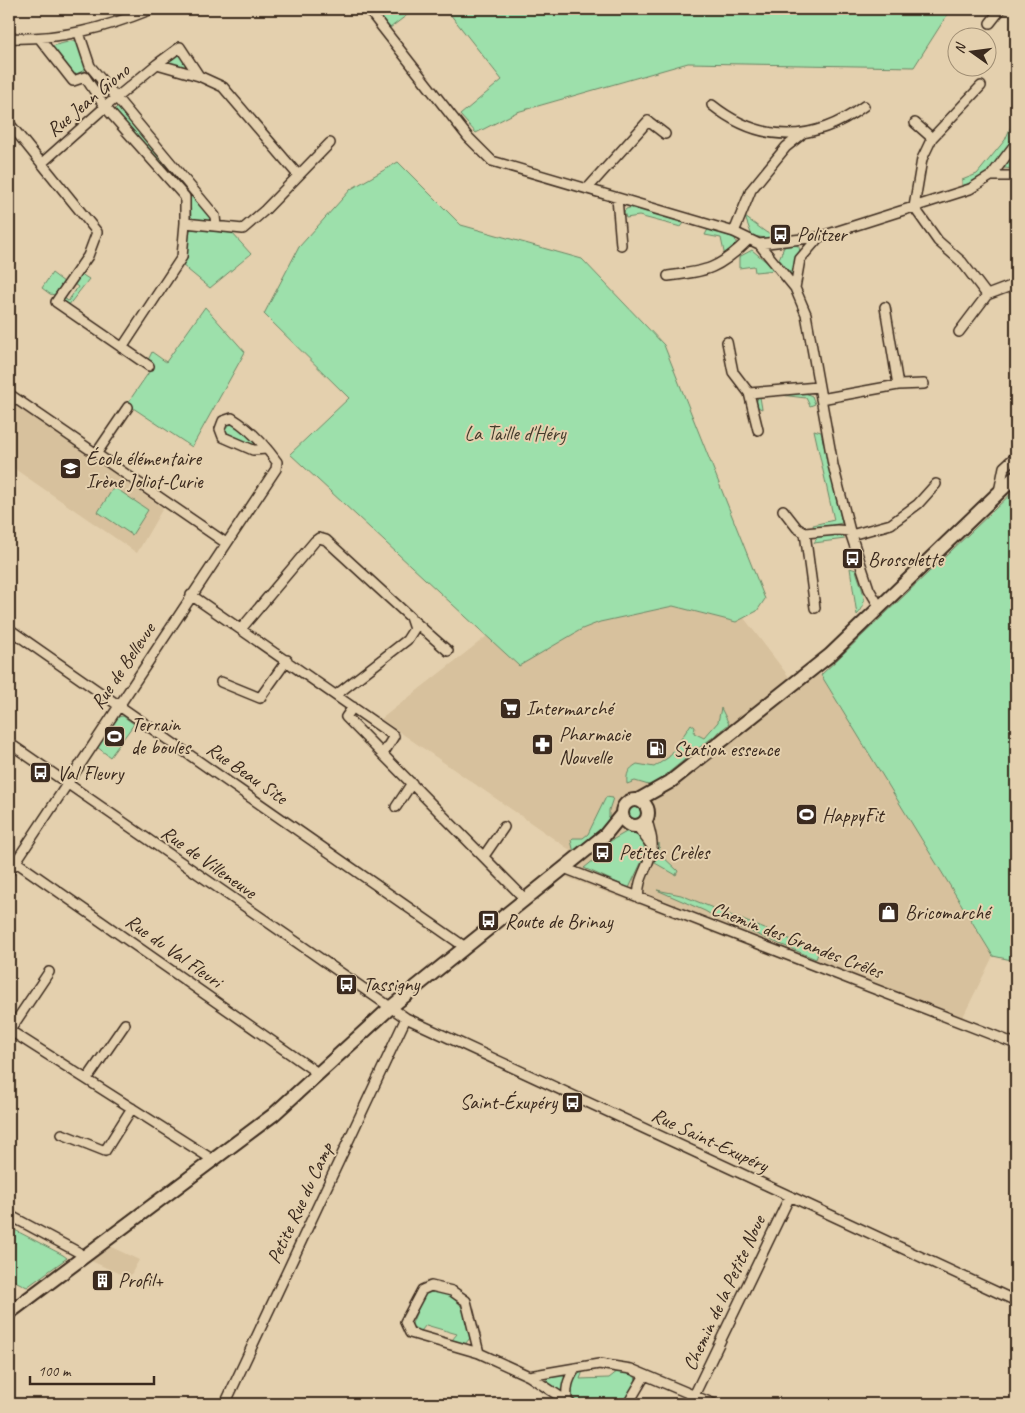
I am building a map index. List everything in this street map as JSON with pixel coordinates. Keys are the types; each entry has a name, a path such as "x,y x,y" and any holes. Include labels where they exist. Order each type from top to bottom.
{"main road":[{"path":"9,1313 274,1115 391,1007 606,835 622,814 623,808 628,802 638,800 670,782 830,655 1016,476"},
{"path":"606,835 641,821 670,782"},
{"path":"638,800 645,804 641,821"},
{"path":"622,814 625,821 641,821"}],"street":[{"path":"9,38 40,40 79,33 152,9"},
{"path":"368,9 468,137 492,161 734,232 759,244 819,237 970,188 991,176 1016,143"},
{"path":"990,23 1001,9"},
{"path":"79,33 90,66 215,216 216,226"},
{"path":"40,40 74,81 85,77 93,70"},
{"name":"Rue Jean Giono","path":"42,163 105,107 180,47 199,76"},
{"name":"Rue Jean Giono","path":"157,64 199,76 223,87 298,175"},
{"path":"85,77 105,107 184,197 186,223 182,257 122,348"},
{"path":"981,86 932,138 922,159 914,207 938,241 962,262 988,295"},
{"path":"712,105 730,120 777,135 801,135"},
{"path":"734,232 751,190 786,147 801,135 848,118 864,106"},
{"path":"587,189 648,121 665,134"},
{"path":"9,123 97,232 88,256 56,302 149,366"},
{"path":"915,123 932,138"},
{"path":"777,135 786,147"},
{"path":"186,223 243,229 330,142"},
{"path":"991,176 1016,176"},
{"path":"617,198 621,245"},
{"path":"795,288 800,260 819,237"},
{"path":"668,276 704,272 730,258 748,240"},
{"path":"759,244 795,288 806,314 833,465 850,533 869,589 880,606"},
{"path":"959,332 988,295 1016,284"},
{"path":"886,307 898,385"},
{"path":"727,342 733,372 749,393 758,430"},
{"path":"821,399 898,385 924,384"},
{"path":"749,393 818,387"},
{"path":"9,394 226,543"},
{"path":"96,454 128,407"},
{"path":"232,418 267,449 254,450 224,437 220,429 223,421 232,418"},
{"name":"Rue de Bellevue","path":"9,872 12,860 270,480 276,469 277,462 267,449"},
{"path":"999,492 1004,467 1016,456"},
{"path":"782,510 796,528 805,533 836,530 850,533 891,524 918,504 936,484"},
{"path":"805,533 815,608"},
{"path":"241,629 319,538 326,540 448,651"},
{"path":"191,595 394,736 382,754"},
{"path":"336,695 407,640 414,629 414,621"},
{"name":"Rue Beau Site","path":"9,629 465,947"},
{"path":"222,682 260,698 287,660"},
{"path":"353,707 346,717 525,899"},
{"name":"Rue de Villeneuve","path":"9,743 391,1007"},
{"path":"396,807 412,783"},
{"path":"639,898 640,880 647,868 652,848 641,821"},
{"path":"484,856 504,827"},
{"name":"Rue du Val Fleuri","path":"12,860 319,1074"},
{"name":"Chemin des Grandes Crêles","path":"566,867 569,870 639,898 1016,1044"},
{"path":"49,972 9,1030 207,1156 211,1162"},
{"name":"Rue Saint-Exupéry","path":"391,1007 406,1018 1016,1302"},
{"name":"Petite Rue du Camp","path":"225,1404 406,1018"},
{"path":"87,1079 125,1024"},
{"path":"62,1134 104,1151 132,1108"},
{"name":"Chemin de la Petite Noue","path":"692,1400 790,1196"},
{"path":"9,1215 78,1252 82,1258"},
{"path":"479,1353 466,1301 452,1291 431,1286 422,1290 405,1322 410,1333 479,1353 529,1376 569,1403"},
{"path":"529,1376 599,1364 631,1369 692,1400 714,1404"},
{"path":"569,1403 566,1388 568,1379 575,1369"},
{"path":"628,1404 645,1375"}],"shaded area":[{"path":"9,400 91,458 91,460 95,460 163,508 137,553 9,465"},
{"path":"673,606 736,622 744,618 789,677 821,675 993,956 958,1027 566,877 570,850 381,719 487,636 519,665 582,629 600,622"},
{"path":"109,1246 139,1260 129,1278 89,1260"}],"green space":[{"path":"375,9 415,9 390,28"},
{"path":"446,9 951,9 914,67 688,63 517,112 476,133 460,115 502,80"},
{"path":"76,40 87,69 74,75 51,51 52,46"},
{"path":"180,53 193,71 167,63"},
{"path":"118,106 211,218 208,221 194,220 191,216 190,199 114,110"},
{"path":"1016,115 1016,136 1000,161 986,173 962,186 962,180 977,174 1005,140"},
{"path":"1016,150 1016,169 1003,168"},
{"name":"La Taille d'Héry","path":"398,162 461,225 582,259 664,345 765,599 757,611 736,622 673,606 600,622 582,629 519,666 290,454 349,398 264,314 299,247 351,189"},
{"path":"633,207 684,223 681,227 639,216 626,218 624,212 626,209"},
{"path":"745,217 767,233 774,233 773,239 752,236"},
{"path":"190,229 232,233 251,254 210,288 182,265 186,258"},
{"path":"708,229 735,238 737,247 725,257 721,238 705,235"},
{"path":"795,244 799,247 800,252 793,276 779,259 784,247"},
{"path":"752,250 776,270 755,272 754,266 739,268 739,257"},
{"path":"52,273 64,282 55,295 42,288"},
{"path":"81,274 89,279 68,306 62,301 64,298 68,301 78,287 74,284"},
{"path":"205,307 245,352 192,447 127,404 154,365 148,360 152,352 166,362"},
{"path":"779,393 805,393 812,396 815,404 810,406 806,398 781,395 760,397 762,409 755,406 758,397"},
{"path":"231,423 249,432 257,442 255,445 228,433 225,430 226,425"},
{"path":"814,430 821,432 842,523 814,529 813,525 834,520"},
{"path":"114,487 148,510 132,535 98,512"},
{"path":"1016,489 1016,961 993,956 821,675"},
{"path":"841,534 845,539 814,543 818,536"},
{"path":"850,568 856,570 864,599 861,610 857,615"},
{"path":"721,708 729,724 652,786 635,781 627,784 628,772 637,764 654,767 669,757 691,724 695,727 694,733 704,738 718,722"},
{"name":"Terrain de boules","path":"123,716 134,724 110,757 97,747 117,717"},
{"path":"606,797 613,798 609,810 609,821 574,853 571,840 573,838 583,838 588,834"},
{"path":"632,806 638,806 642,813 638,820 632,820 628,816 628,810"},
{"path":"628,831 641,836 646,853 629,888 584,868 605,851 607,843"},
{"path":"659,843 660,854 678,871 676,875 655,863"},
{"path":"657,890 681,895 819,951 816,959 715,917"},
{"path":"9,1227 67,1258 27,1287 9,1278"},
{"path":"428,1290 448,1295 460,1304 471,1337 465,1344 452,1340 457,1334 426,1325 421,1331 411,1326 424,1294"},
{"path":"583,1371 580,1379 609,1378 618,1371 635,1376 636,1381 623,1404 577,1404 573,1402 572,1384 575,1377"},
{"path":"568,1374 564,1394 545,1383 549,1376"}],"place":[{"name":"Politzer","path":"781,234"},
{"name":"École élémentaire Irène Joliot-Curie","path":"70,469"},
{"name":"Brossolette","path":"852,559"},
{"name":"Intermarché","path":"510,708"},
{"name":"Terrain de boules","path":"115,736"},
{"name":"Pharmacie Nouvelle","path":"543,745"},
{"name":"Station essence","path":"657,749"},
{"name":"Val Fleury","path":"41,773"},
{"name":"HappyFit","path":"806,815"},
{"name":"Petites Crèles","path":"603,852"},
{"name":"Bricomarché","path":"889,912"},
{"name":"Route de Brinay","path":"489,921"},
{"name":"Tassigny","path":"347,984"},
{"name":"Saint-Éxupéry","path":"573,1102"},
{"name":"Profil+","path":"102,1280"}]}
